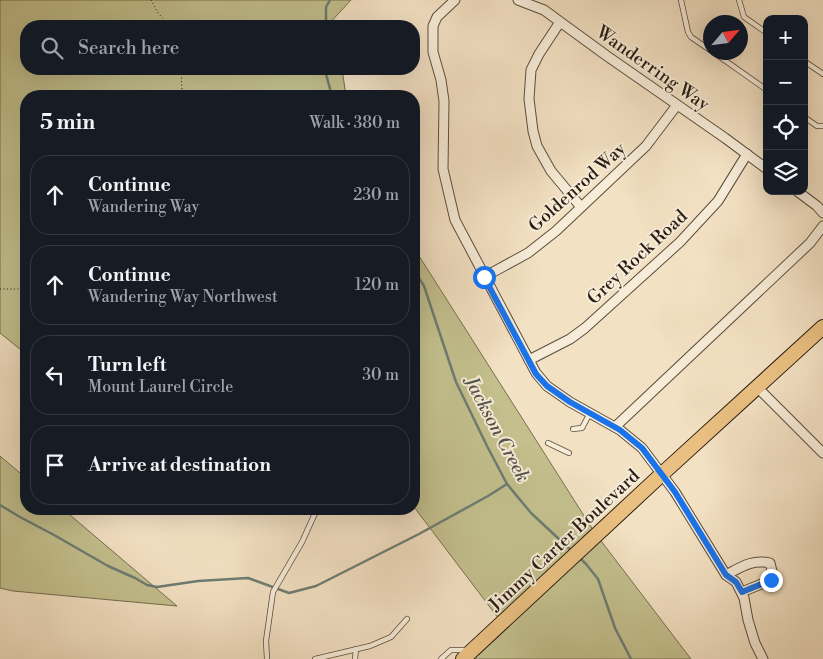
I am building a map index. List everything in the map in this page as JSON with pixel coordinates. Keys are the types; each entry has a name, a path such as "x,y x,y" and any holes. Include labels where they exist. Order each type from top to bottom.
{"main road":[{"name":"Jimmy Carter Boulevard","path":"468,654 823,327"}],"street":[{"path":"455,0 437,17 433,26 433,52 441,80 444,101 442,170 455,220 536,374 547,386 570,402 620,430 642,448 675,492 726,575 736,582 742,592 755,643 763,659"},
{"name":"Wanderring Way","path":"518,0 544,10 763,166"},
{"path":"560,22 532,70 529,99 537,146 551,171 581,207"},
{"name":"Goldenrod Way","path":"484,277 528,253 556,231 646,146 677,105"},
{"name":"Grey Rock Road","path":"529,360 570,339 585,328 680,242 718,201 747,154"},
{"path":"802,195 823,213"},
{"path":"615,427 810,243 823,226"},
{"path":"758,387 823,454"},
{"path":"726,575 746,564 761,561 770,563 773,575 771,580 742,592"}],"lane":[{"path":"681,0 688,32 691,37 703,46"},
{"path":"739,0 744,17 763,30"},
{"path":"724,60 763,87"},
{"path":"808,64 823,74"},
{"path":"808,120 817,126 823,126"},
{"path":"573,429 582,428 590,413"},
{"path":"548,443 569,453"},
{"path":"267,659 266,641 273,592 302,542 314,515"},
{"path":"316,659 370,646 391,637 408,619"},
{"path":"355,659 356,649"},
{"path":"441,659 451,650 468,654"}],"path":[{"path":"151,0 165,20"},
{"path":"181,75 182,90"},
{"path":"0,289 20,289"}],"shaded area":[{"path":"0,0 351,0 333,20 20,20 20,75 343,75 345,90 20,90 20,349 0,333"},
{"path":"420,257 595,533 691,659 462,659 502,623 420,515"},
{"path":"0,456 20,473 20,515 70,515 177,606 13,591 0,588"}],"waterway":[{"name":"Jackson Creek","path":"326,20 326,7 330,0"},
{"name":"Jackson Creek","path":"326,75 330,90"},
{"name":"Jackson Creek","path":"420,280 424,286 456,382 507,484 531,513 573,552"},
{"path":"0,505 108,566 147,585 157,587 198,581 248,578 289,593 316,586 419,534 507,484"},
{"name":"Jackson Creek","path":"579,557 598,579 615,628 631,659"}],"route":[{"path":"484,277 536,374 547,386 570,402 620,430 642,448 670,484 726,575 736,582 742,592 771,580"}]}
